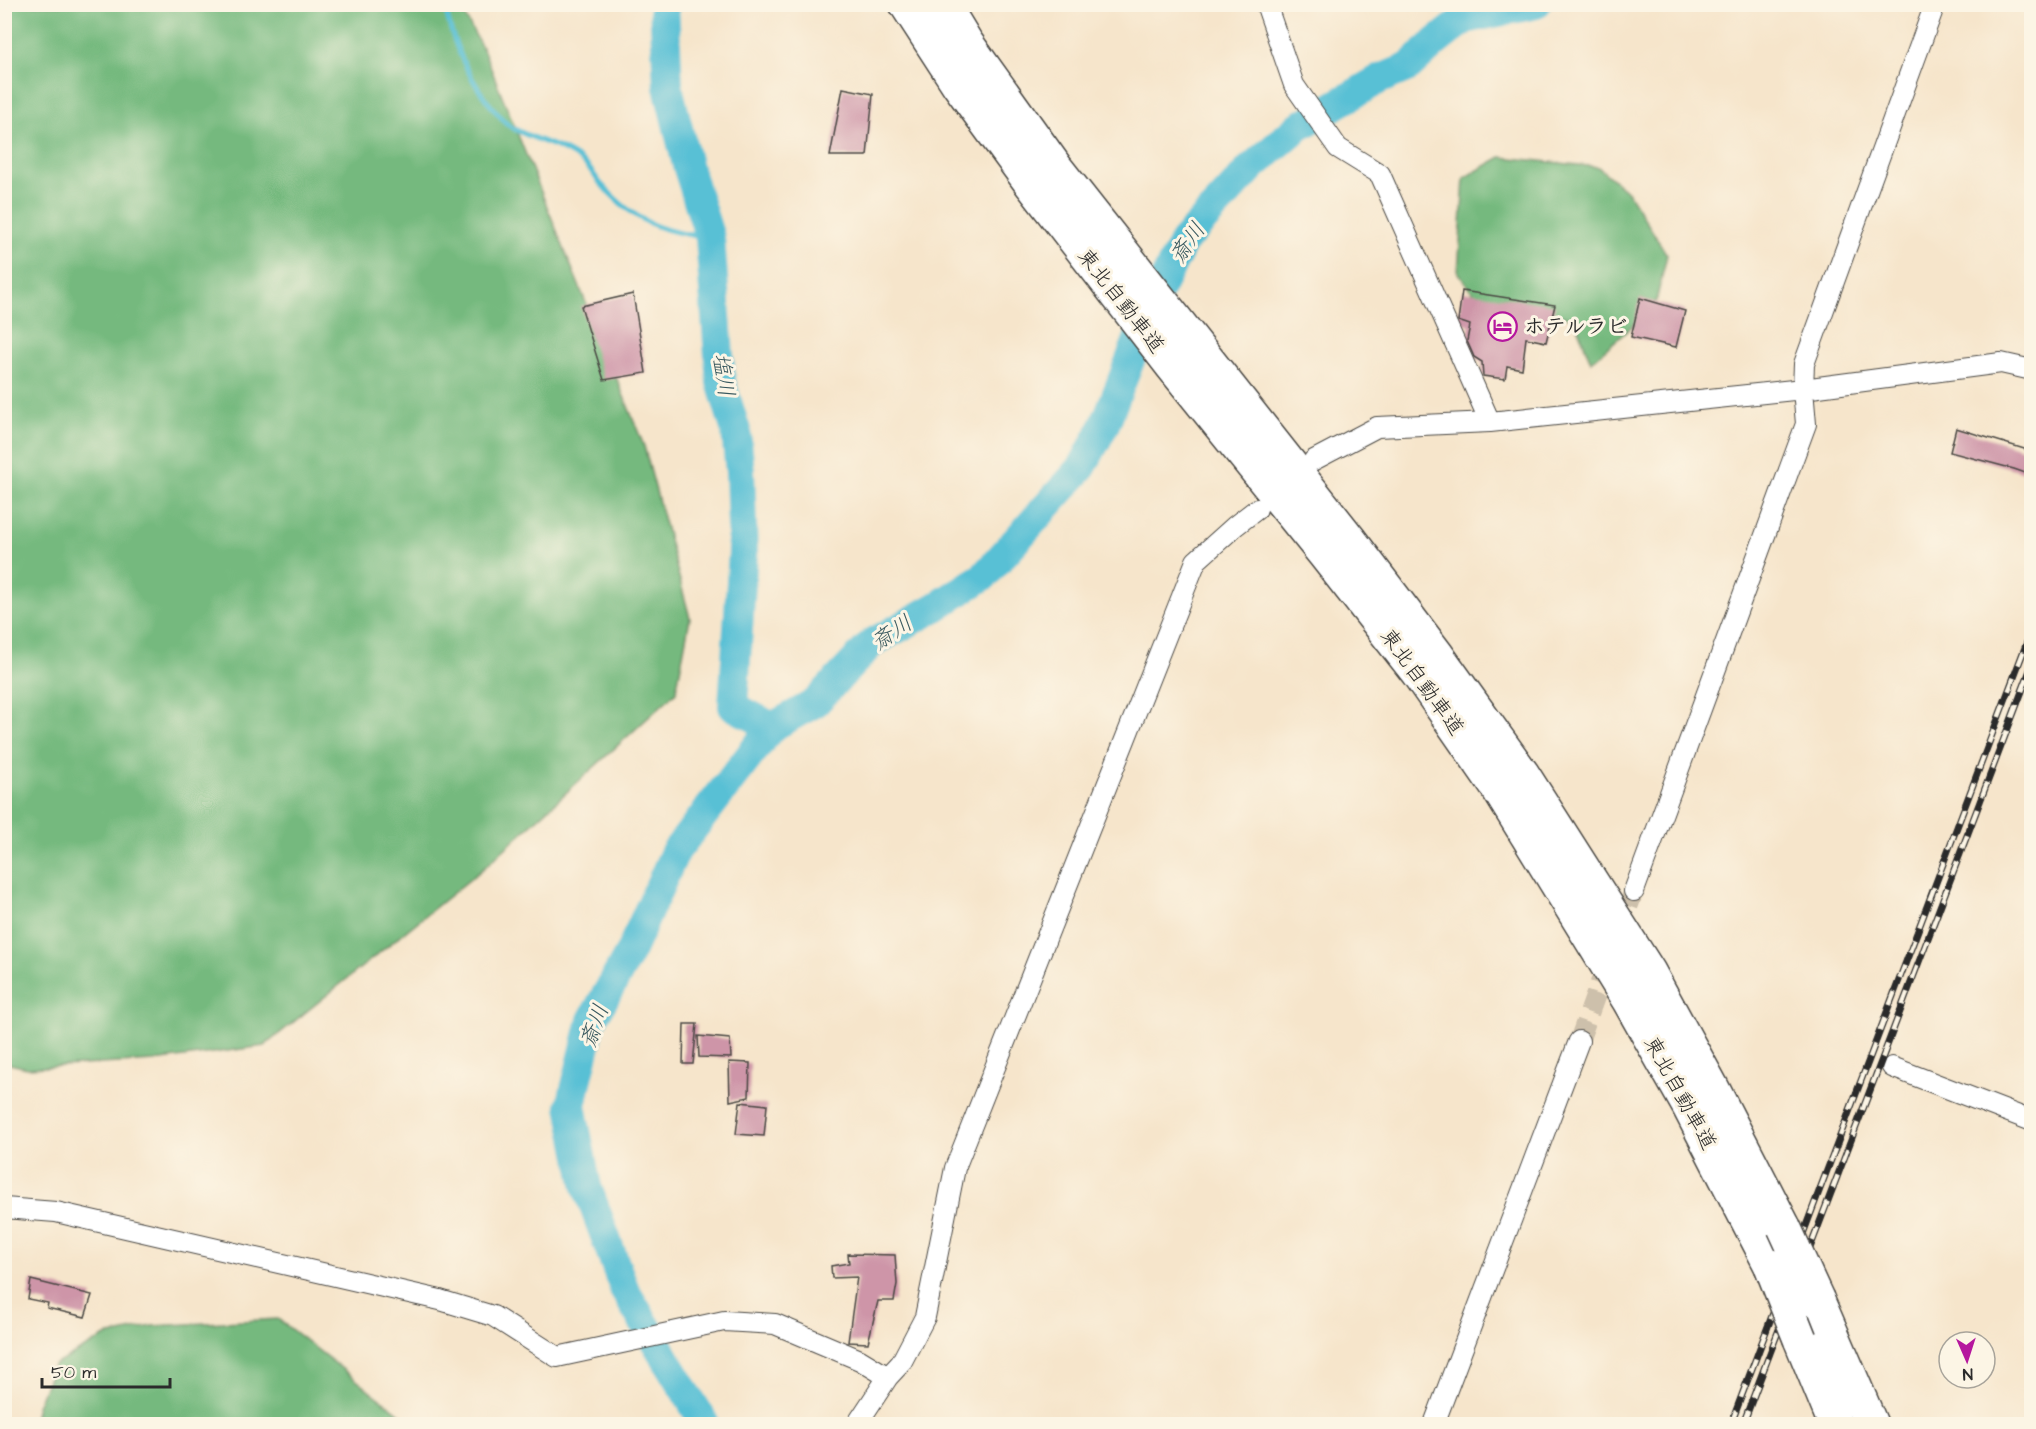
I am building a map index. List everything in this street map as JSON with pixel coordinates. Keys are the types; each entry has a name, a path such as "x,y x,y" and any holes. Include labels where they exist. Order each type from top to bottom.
{"highway":[{"name":"東北自動車道","path":"906,4 958,84 1032,185 1172,366 1417,672 1499,790 1629,1001 1688,1105 1771,1266 1835,1425"},
{"name":"東北自動車道","path":"943,4 966,42 1051,160 1371,567 1522,773 1649,972 1713,1089 1784,1227 1871,1425"}],"street":[{"path":"1266,4 1294,84 1338,148 1380,174 1490,422"},
{"path":"1634,891 1806,424 1803,389 1804,364 1935,4"},
{"path":"1314,460 1377,427 1490,422 1803,389 2001,363 2031,370"},
{"path":"857,1425 888,1377 901,1363 925,1317 955,1168 1196,561 1257,509"},
{"path":"1434,1425 1579,1041"},
{"path":"1892,1067 2031,1121"},
{"path":"4,1208 56,1212 440,1300 493,1316 557,1357 723,1321 775,1324 860,1360 888,1377"}],"green space":[{"path":"5,5 459,5 484,51 644,446 690,618 676,692 484,868 264,1046 155,1061 27,1068 5,1063"},
{"path":"1501,157 1598,167 1628,192 1667,255 1655,306 1591,362 1574,318 1481,303 1458,273 1464,178"},
{"path":"278,1319 413,1424 33,1424 37,1406 54,1365 106,1336 152,1326"}],"building":[{"path":"843,88 873,94 867,156 830,156"},
{"path":"1462,291 1555,305 1546,342 1526,338 1522,369 1507,366 1505,379 1483,376 1482,362 1474,357 1467,341 1470,325 1458,321"},
{"path":"633,294 646,373 604,380 581,306"},
{"path":"1640,298 1685,311 1676,347 1631,337"},
{"path":"1956,428 2031,451 2031,475 1950,452"},
{"path":"684,1024 697,1024 693,1064 683,1064"},
{"path":"698,1036 730,1039 731,1058 699,1057"},
{"path":"729,1062 750,1063 749,1097 730,1101"},
{"path":"740,1102 767,1105 764,1136 736,1134"},
{"path":"848,1254 895,1255 897,1284 894,1301 878,1301 868,1343 848,1342 857,1277 832,1278 831,1266 849,1263"},
{"path":"31,1280 92,1295 85,1317 47,1308 48,1303 28,1299"}],"waterway":[{"path":"445,4 452,34 471,77 507,124 577,158 627,209 650,224 710,238"},
{"name":"塩川","path":"664,4 668,87 687,165 710,238 721,382 736,431 743,552 733,706 772,727"},
{"name":"斎川","path":"705,1424 625,1291 587,1187 571,1106 592,1020 630,952 675,852 772,727 815,703 872,643 936,607 984,576 1082,467 1105,424 1152,304 1184,241 1252,167 1298,127 1378,80 1409,67 1465,19 1536,4"}],"tunnel":[{"path":"1618,934 1634,891"},
{"path":"1579,1041 1608,961"}],"railway":[{"path":"1731,1424 2032,629"},
{"path":"1743,1424 2032,665"}],"place":[{"name":"ホテルラビ","path":"1503,326"}]}
